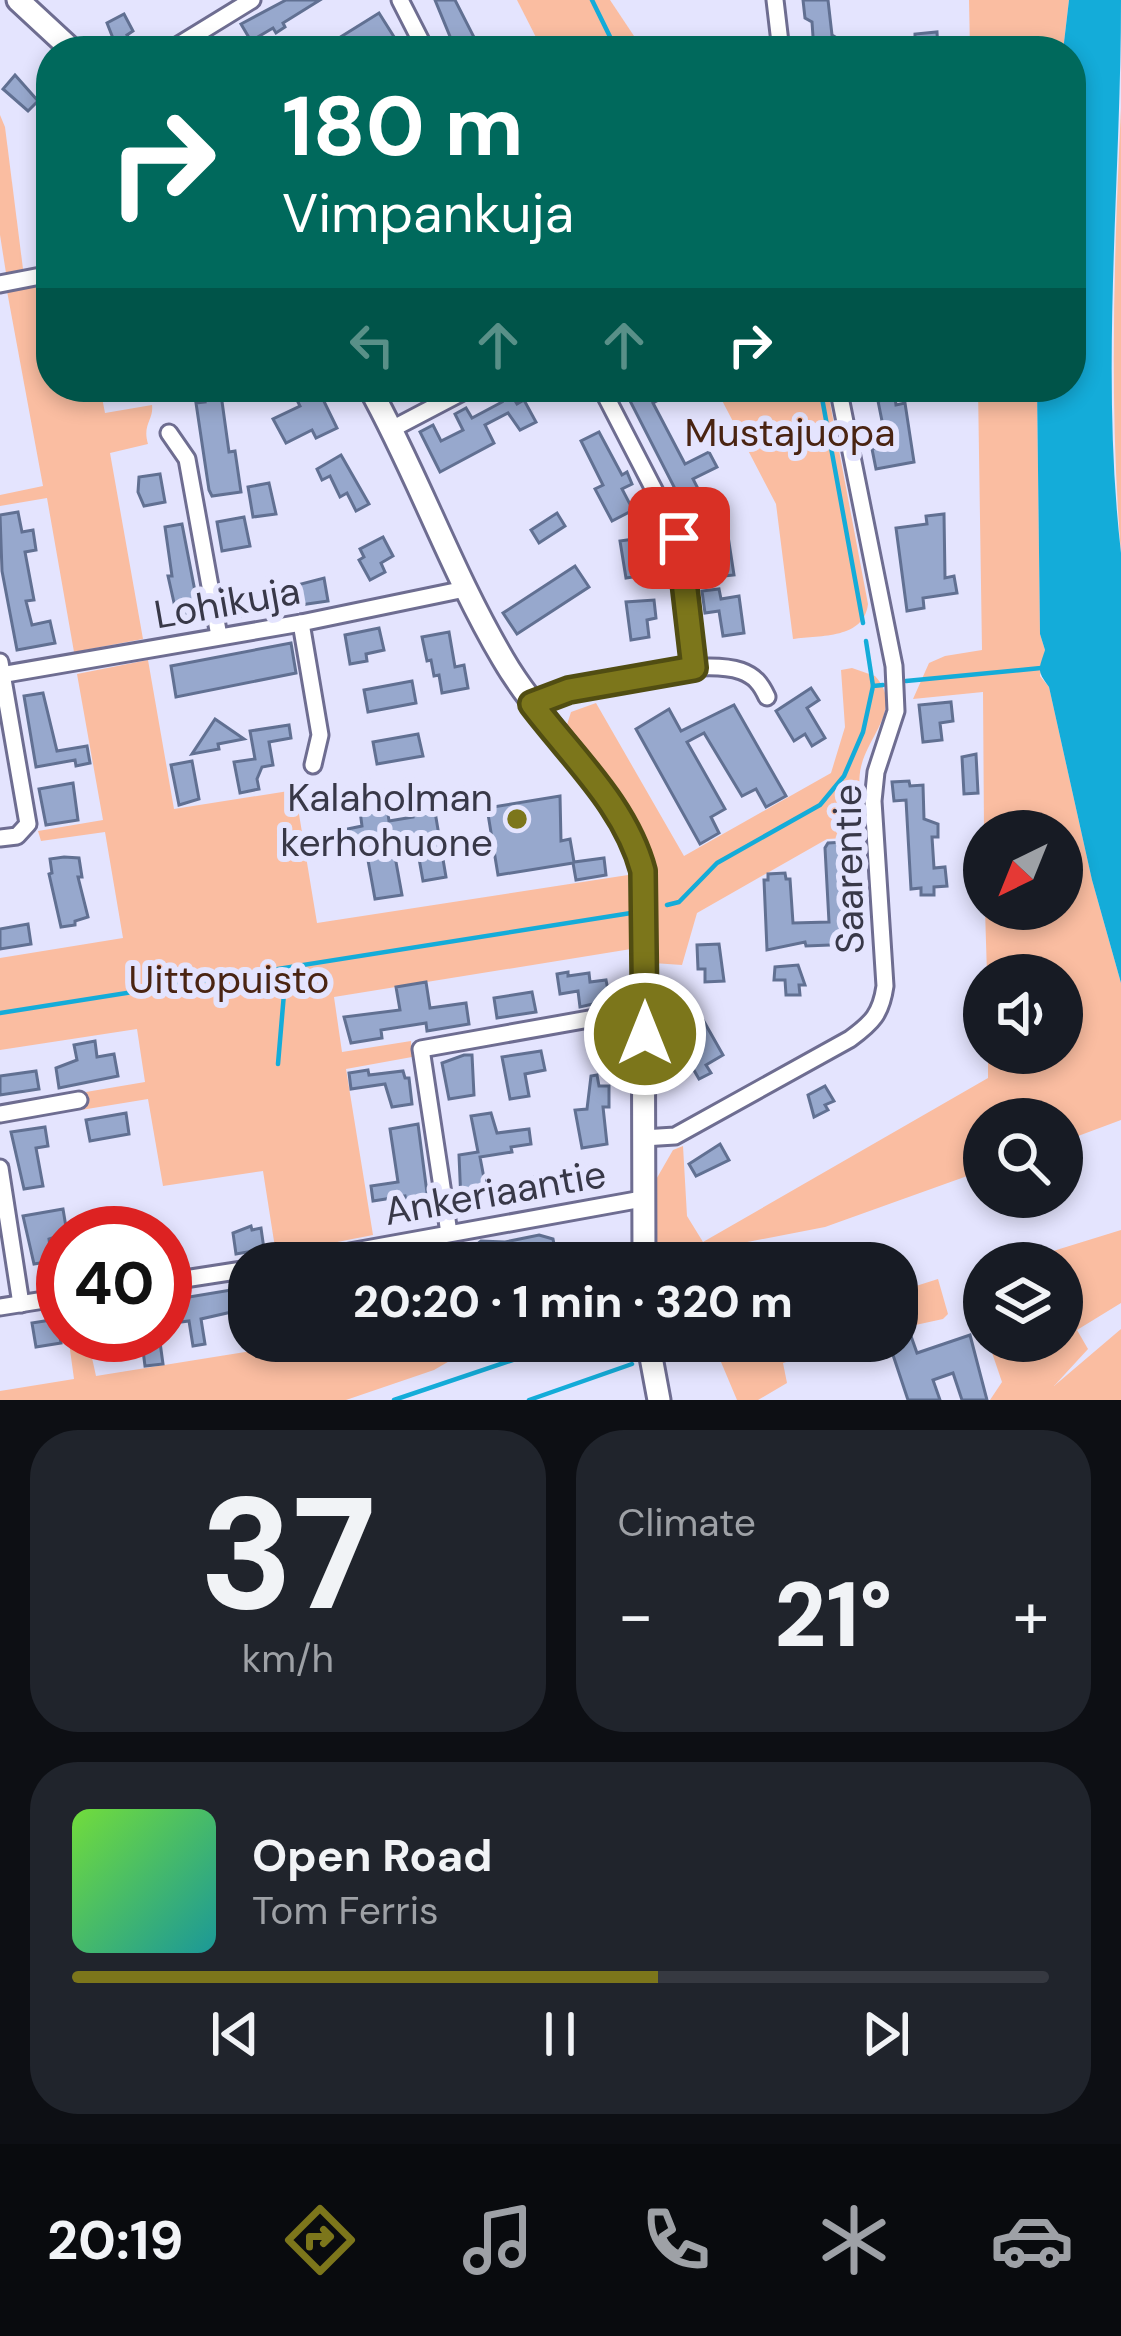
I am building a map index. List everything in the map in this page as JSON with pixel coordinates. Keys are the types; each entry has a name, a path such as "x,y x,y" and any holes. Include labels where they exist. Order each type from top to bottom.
{"street":[{"path":"18,0 57,36"},
{"path":"193,36 252,0"},
{"path":"400,0 418,36"},
{"path":"775,0 779,36"},
{"path":"0,284 36,277"},
{"path":"377,402 465,589 532,704 625,822 636,845 643,871 643,1242"},
{"path":"392,429 443,402"},
{"path":"609,402 679,538 694,668"},
{"name":"Saarentie","path":"643,1138 675,1136 850,1039 872,1023 882,1008 873,801 876,772 896,711 894,666 841,402"},
{"path":"169,434 187,459 219,637"},
{"name":"Lohikuja","path":"1,671 302,623 465,589"},
{"path":"302,623 320,735 313,765"},
{"path":"532,704 569,690 694,668 742,671 759,682 767,697"},
{"path":"0,838 17,836 28,824 1,671"},
{"path":"449,1233 421,1049 645,1009"},
{"path":"0,1114 79,1100"},
{"path":"0,1168 21,1304"},
{"name":"Ankeriaantie","path":"401,1242 642,1199"},
{"path":"192,1278 228,1272"},
{"path":"0,1307 36,1302"},
{"path":"652,1362 659,1400"}],"green space":[{"path":"517,0 610,0 634,36 535,36"},
{"path":"969,0 1069,0 1065,36 970,36"},
{"path":"1121,108 1121,553 1114,330"},
{"path":"0,115 23,269 6,273 0,235"},
{"path":"36,286 36,402 103,402 105,413 152,405 148,444 110,453 143,639 74,652 47,498 0,506 0,495 43,486 7,291"},
{"name":"Mustajuopa","path":"723,402 830,402 868,604 859,624 828,635 793,639 776,504"},
{"path":"978,402 1037,402 1040,634 1045,650 1040,676 1049,687 1076,810 984,810 983,692 913,699 929,663 982,650"},
{"name":"Uittopuisto","path":"148,660 174,809 295,790 317,923 628,875 631,949 334,997 342,1052 411,1041 412,1057 346,1069 373,1235 337,1242 274,1242 263,1171 163,1186 148,1099 81,1110 80,1093 145,1082 137,1029 0,1050 0,958 123,938 105,832 41,841 38,831 103,820 77,674"},
{"path":"852,668 875,676 886,699 860,775 865,837 827,839 697,913 682,965 653,963 652,902 565,731 571,712 596,703 684,856 831,773 845,727 841,670"},
{"path":"1083,840 1121,983 1121,1120 1083,1134 1083,1098 963,1098 963,1178 825,1227 747,1242 703,1242 988,1074 1083,1074 1083,954 986,954 986,930 1083,930"},
{"path":"683,1146 687,1216 703,1242 654,1242 654,1183 673,1150"},
{"path":"1121,1230 1121,1303 1083,1326 1083,1242"},
{"path":"938,1279 948,1314 943,1319 918,1324 918,1285"},
{"path":"1121,1329 1121,1400 990,1400 1002,1382 995,1362 1076,1362 1054,1386"},
{"path":"228,1355 228,1362 448,1362 346,1400 0,1400 0,1391 74,1379 72,1362 93,1362 96,1376"},
{"path":"721,1362 786,1362 787,1383 758,1400 737,1400"}],"water":[{"path":"1069,0 1121,0 1112,415 1121,553 1121,983 1083,840 1083,810 1076,810 1049,687 1040,669 1045,650 1040,634 1037,402 1086,402 1086,36 1065,36"}],"building":[{"path":"286,0 320,0 283,23 285,27 276,33 273,28 248,36 241,24"},
{"path":"435,0 455,0 473,36 450,36"},
{"path":"803,0 828,0 834,36 813,36 812,22 805,18"},
{"path":"379,13 393,36 342,36"},
{"path":"124,14 133,31 128,36 112,36 107,23"},
{"path":"15,75 36,103 28,111 3,89"},
{"path":"222,402 241,492 212,496 196,403"},
{"path":"298,402 324,402 337,428 316,438 312,430 286,443 273,419 300,406"},
{"path":"502,402 525,402 536,422 520,430 508,413 485,425 494,443 440,472 420,432 433,425 441,441 463,430 455,414 466,408 472,418"},
{"path":"631,402 655,402 685,464 709,452 717,467 693,479 710,512 692,522"},
{"path":"878,402 905,403 914,462 876,469 872,449 887,446"},
{"path":"599,432 622,475 627,472 632,484 622,489 633,510 612,521 595,489 603,485 581,441"},
{"path":"341,455 369,504 356,511 347,493 340,497 330,476 322,480 317,469"},
{"path":"160,474 165,502 144,506 139,477"},
{"path":"269,483 276,514 253,517 248,487"},
{"path":"18,512 22,532 33,530 36,550 25,552 34,600 26,601 32,625 50,621 55,643 17,650 2,571 0,515"},
{"path":"557,513 565,526 539,543 531,530"},
{"path":"944,514 945,578 954,576 957,593 923,598 924,608 907,611 896,528 927,524 926,516"},
{"path":"244,517 250,546 222,551 217,522"},
{"path":"182,524 199,612 177,616 165,527"},
{"path":"728,536 734,575 714,577 709,539"},
{"path":"383,537 393,556 381,563 385,572 370,580 359,560 364,557 360,549"},
{"path":"641,538 646,575 626,578 620,541"},
{"path":"575,566 589,587 517,634 503,613"},
{"path":"324,578 328,601 300,605 297,585"},
{"path":"719,589 721,599 739,596 744,633 723,636 719,611 705,613 702,591"},
{"path":"268,597 270,611 237,617 227,603"},
{"path":"654,600 656,618 647,620 649,637 631,640 626,602"},
{"path":"379,628 384,650 366,654 367,661 350,664 345,635"},
{"path":"449,632 455,667 464,665 468,688 442,693 422,637"},
{"path":"291,643 296,673 176,697 171,666"},
{"path":"412,681 416,703 368,712 364,690"},
{"path":"811,688 819,700 807,708 825,738 812,746 805,734 794,741 776,711"},
{"path":"43,693 57,751 87,746 90,763 76,766 75,760 36,767 24,696"},
{"path":"951,702 953,721 940,723 942,740 923,742 919,705"},
{"path":"734,705 786,796 766,807 756,789 742,796 704,733 687,742 725,809 711,817 719,833 700,844 636,729 669,709 681,731"},
{"path":"215,719 244,739 192,754"},
{"path":"289,725 291,738 269,742 273,765 262,767 259,789 240,793 234,762 255,759 250,731"},
{"path":"418,734 423,756 377,764 373,742"},
{"path":"976,754 978,793 964,794 962,757"},
{"path":"192,761 199,799 179,805 171,765"},
{"path":"909,781 910,786 923,785 924,819 938,824 938,837 932,837 934,868 945,867 947,886 934,887 934,895 911,889 906,800 894,801 892,782"},
{"path":"73,783 78,820 46,825 39,789"},
{"path":"432,794 446,877 423,881 417,847 394,851 402,895 375,899 364,838 340,843 338,831 362,826 360,811 387,807 389,821 413,817 410,798"},
{"path":"560,796 561,841 570,839 574,862 604,858 606,875 576,880 573,863 498,875 487,808"},
{"path":"845,842 846,847 851,846 855,944 806,946 805,942 767,950 764,880 768,874 785,873 790,879 793,923 829,922 825,848 828,843"},
{"path":"79,858 82,877 78,877 88,917 61,927 49,874 50,859"},
{"path":"28,924 31,944 0,949 0,929"},
{"path":"719,944 724,981 705,982 705,969 698,969 697,945"},
{"path":"798,965 805,985 799,985 800,995 786,995 785,980 774,980 775,967"},
{"path":"568,972 568,976 589,973 590,982 606,980 610,1000 580,1007 578,991 560,994 557,974"},
{"path":"426,982 430,1008 466,1003 469,1024 427,1031 426,1023 381,1030 382,1038 351,1043 344,1017 400,1010 396,987"},
{"path":"532,992 536,1012 497,1018 494,998"},
{"path":"702,1018 723,1055 706,1065 711,1073 699,1079 688,1060 694,1057 679,1030"},
{"path":"95,1041 97,1057 114,1054 118,1076 59,1088 56,1068 77,1060 74,1045"},
{"path":"541,1051 545,1070 525,1074 529,1096 510,1099 502,1057"},
{"path":"472,1055 474,1095 449,1099 442,1063"},
{"path":"368,1070 369,1075 403,1071 409,1078 412,1104 392,1107 385,1084 351,1089 349,1073"},
{"path":"36,1071 39,1089 0,1095 0,1076"},
{"path":"597,1075 599,1086 609,1086 609,1107 603,1107 607,1144 582,1148 575,1110 587,1109 591,1076"},
{"path":"825,1086 834,1101 814,1117 808,1095"},
{"path":"126,1113 129,1134 90,1141 86,1120"},
{"path":"491,1113 497,1133 529,1129 531,1144 480,1157 487,1194 461,1202 459,1155 478,1152 471,1116"},
{"path":"418,1124 429,1208 408,1211 405,1196 373,1201 371,1186 398,1182 390,1129"},
{"path":"45,1127 48,1146 36,1148 43,1186 24,1189 11,1132"},
{"path":"720,1144 729,1160 696,1176 689,1164"},
{"path":"598,1168 602,1186 538,1198 534,1177"},
{"path":"36,1214 36,1264 34,1264 23,1216"},
{"path":"251,1226 252,1230 261,1228 263,1242 234,1242 233,1233"},
{"path":"539,1235 554,1242 505,1242"},
{"path":"228,1290 228,1313 201,1319 205,1344 193,1346 192,1340 192,1296"},
{"path":"963,1337 963,1362 977,1362 987,1400 962,1400 953,1373 933,1380 940,1400 908,1400 895,1362 918,1362 918,1353"}],"waterway":[{"name":"Mustajuopa","path":"592,0 610,36"},
{"name":"Mustajuopa","path":"823,402 863,623"},
{"path":"866,641 873,686"},
{"path":"906,681 1041,668"},
{"path":"667,905 679,902 717,863 820,805 844,776 863,732 873,686 883,685"},
{"path":"0,1013 631,913"},
{"path":"278,1064 286,970"},
{"path":"394,1400 507,1362"},
{"path":"529,1400 632,1364"}],"place":[{"name":"Kalaholman kerhohuone","path":"517,819"}],"route":[{"path":"645,1034 643,871 636,845 625,822 532,704 569,690 694,668 679,538"}]}
